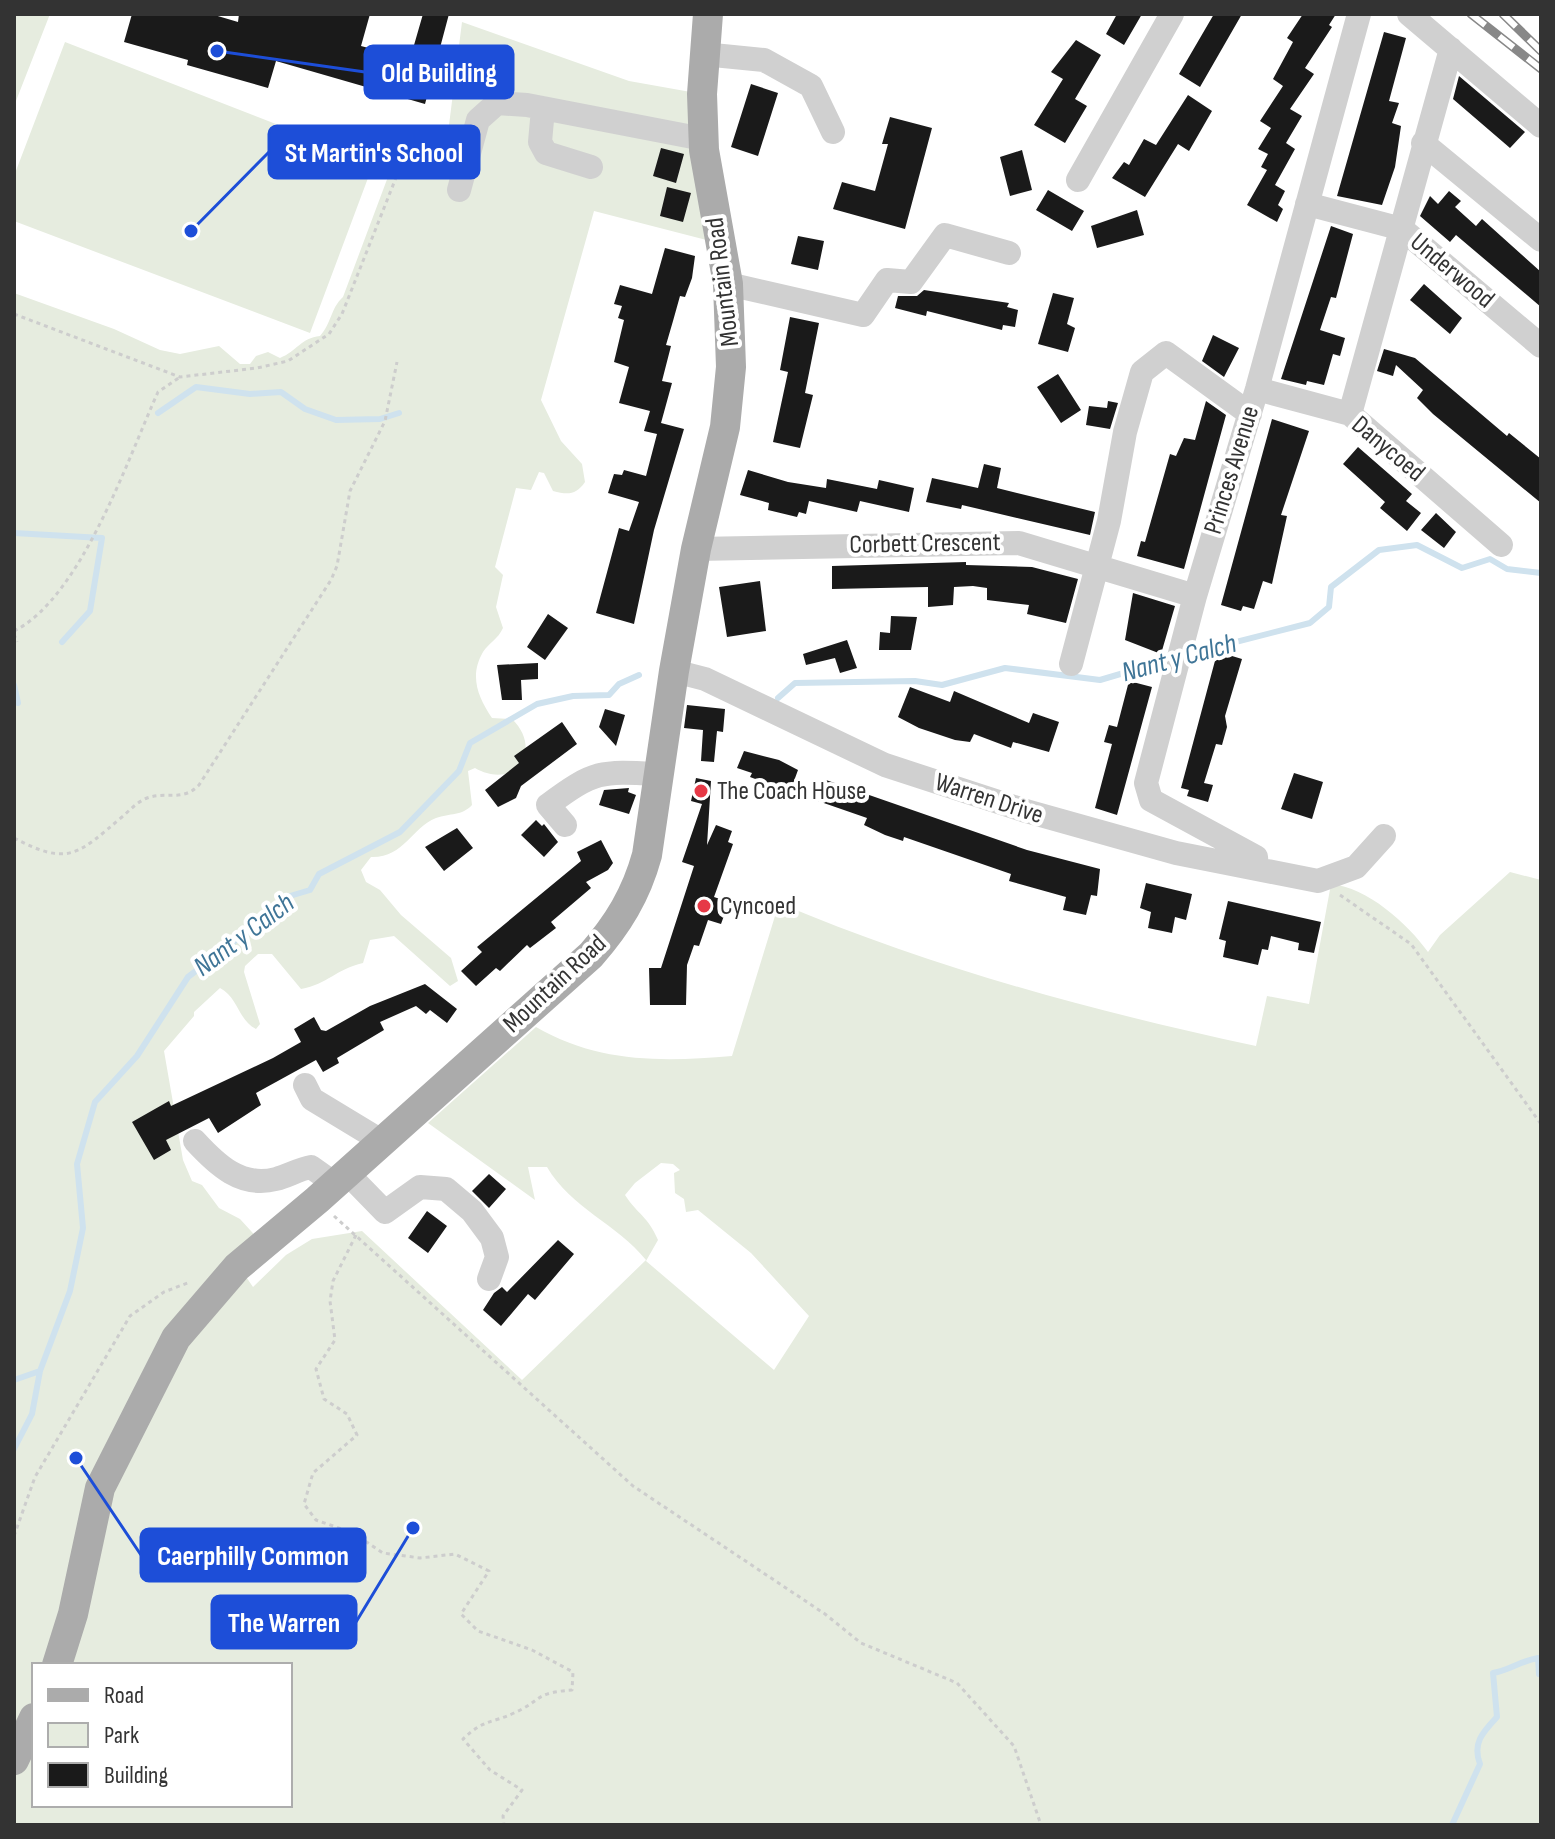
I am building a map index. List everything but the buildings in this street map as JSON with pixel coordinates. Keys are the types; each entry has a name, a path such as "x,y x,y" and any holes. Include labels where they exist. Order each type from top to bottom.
{"main road":[{"name":"Mountain Road","path":"58,1663 73,1614 100,1488 176,1338 221,1282 591,955 617,925 638,887 696,549 725,427 732,338 728,284 703,139 703,54 708,14"},
{"path":"14,1760 32,1722"}],"street":[{"path":"1078,180 1172,14"},
{"name":"Princes Avenue","path":"1257,868 1256,857 1228,839 1159,806 1151,800 1146,788 1195,596 1250,414 1359,14"},
{"path":"1409,14 1541,126"},
{"path":"1350,414 1451,49"},
{"path":"703,54 764,60 811,86 833,132"},
{"path":"461,181 484,111 505,102 703,139"},
{"path":"543,109 541,148 553,157 591,167"},
{"path":"1423,143 1541,240"},
{"name":"Underwood","path":"1307,204 1402,229 1541,346"},
{"path":"728,284 863,315 887,280 911,282 945,235 1009,253"},
{"path":"1071,664 1098,567 1125,432 1142,372 1166,353 1250,414"},
{"name":"Danycoed","path":"1257,389 1350,414 1501,545"},
{"name":"Corbett Crescent","path":"696,549 1019,543 1195,596"},
{"name":"Warren Drive","path":"674,671 705,679 885,765 1102,834 1176,853 1318,881"},
{"path":"565,825 548,805 585,778 616,772 659,774"},
{"path":"1318,881 1356,867 1384,836"},
{"path":"305,1085 312,1099 383,1142"},
{"path":"195,1141 218,1165 252,1182 275,1179 311,1167 333,1185 385,1212 420,1187 446,1189 472,1211 492,1238 497,1257 489,1279"}],"path":[{"path":"14,314 180,377 288,361 329,334 351,297 405,155 418,155 461,181"},
{"path":"14,838 48,854 71,856 137,803 149,797 184,796 199,785 331,580 337,566 350,491 385,421 397,362"},
{"path":"17,642 14,632 36,616 75,568 93,538 158,392 180,377"},
{"path":"1318,881 1411,944 1541,1124"},
{"path":"333,1185 356,1235 633,1486 825,1614 861,1643 957,1683 1014,1746 1041,1825"},
{"path":"356,1235 333,1281 330,1301 335,1340 316,1369 324,1399 347,1414 357,1435 313,1473 304,1504 316,1520 353,1533 383,1553 420,1558 455,1554 489,1571 461,1614 478,1631 532,1650 573,1672 572,1690 542,1693 514,1713 480,1723 463,1739 490,1770 522,1790 503,1816 504,1825"},
{"path":"14,1536 35,1477 130,1316 164,1292 198,1279 221,1282"}],"green space":[{"path":"14,14 50,14 14,106"},
{"path":"462,22 629,81 702,94 722,244 594,211 541,400 561,441 582,464 585,482 575,492 553,491 544,473 539,472 531,490 516,488 495,567 503,575 496,607 503,628 483,652 477,669 477,686 487,710 492,718 512,719 521,731 525,754 513,771 489,774 475,768 468,771 472,805 464,811 427,823 392,853 371,857 361,870 366,882 380,890 401,915 451,958 458,981 450,986 394,936 370,940 363,963 301,989 272,954 258,954 245,966 244,972 260,1024 256,1029 220,988 194,1012 194,1016 164,1051 183,1160 192,1181 202,1185 219,1208 240,1219 263,1244 238,1265 253,1287 286,1255 312,1239 362,1231 522,1380 646,1260 622,1236 569,1194 547,1167 528,1167 535,1200 428,1123 536,1027 559,1039 607,1054 656,1059 732,1056 779,903 896,948 1014,986 1256,1046 1267,996 1309,1004 1331,884 1372,899 1398,919 1428,952 1440,935 1510,872 1541,880 1541,1825 14,1825 14,293 114,329 160,350 180,354 219,346 240,364 250,364 256,356 268,352 280,358 308,339 320,336 327,326 343,297 398,150 449,125","holes":["661,1163 673,1164 680,1170 674,1173 675,1193 684,1199 686,1212 698,1210 751,1253 809,1316 774,1370 646,1261 658,1240 625,1195"]},
{"path":"65,42 374,162 310,333 14,221 14,176"}],"waterway":[{"path":"158,413 196,387 250,394 281,392 305,409 336,420 380,419 399,413"},
{"path":"14,533 102,538 90,611 62,642"},
{"name":"Nant y Calch","path":"1185,655 1310,623 1329,607 1331,587 1379,550 1417,545 1462,568 1490,559 1507,569 1541,573"},
{"name":"Nant y Calch","path":"778,698 795,683 915,681 942,685 1005,668 1100,680 1171,659"},
{"name":"Nant y Calch","path":"14,1449 32,1414 40,1371 70,1291 83,1228 77,1164 95,1102 137,1056 188,977 270,914 279,914 290,896 310,890 319,874 400,832 459,771 470,743 537,704 573,696 609,695 619,684 639,675"},
{"path":"14,685 18,703"},
{"path":"14,1380 40,1371"},
{"path":"1452,1825 1480,1764 1477,1750 1480,1738 1497,1717 1493,1673 1538,1658 1539,1674 1541,1672"}],"railway":[{"path":"1471,14 1541,69"},
{"path":"1503,14 1541,51"}],"place":[{"name":"Old Building","path":"217,51"},
{"name":"St Martin's School","path":"191,231"},
{"name":"The Coach House","path":"701,791"},
{"name":"Cyncoed","path":"704,906"},
{"name":"Caerphilly Common","path":"76,1458"},
{"name":"The Warren","path":"413,1528"}]}
